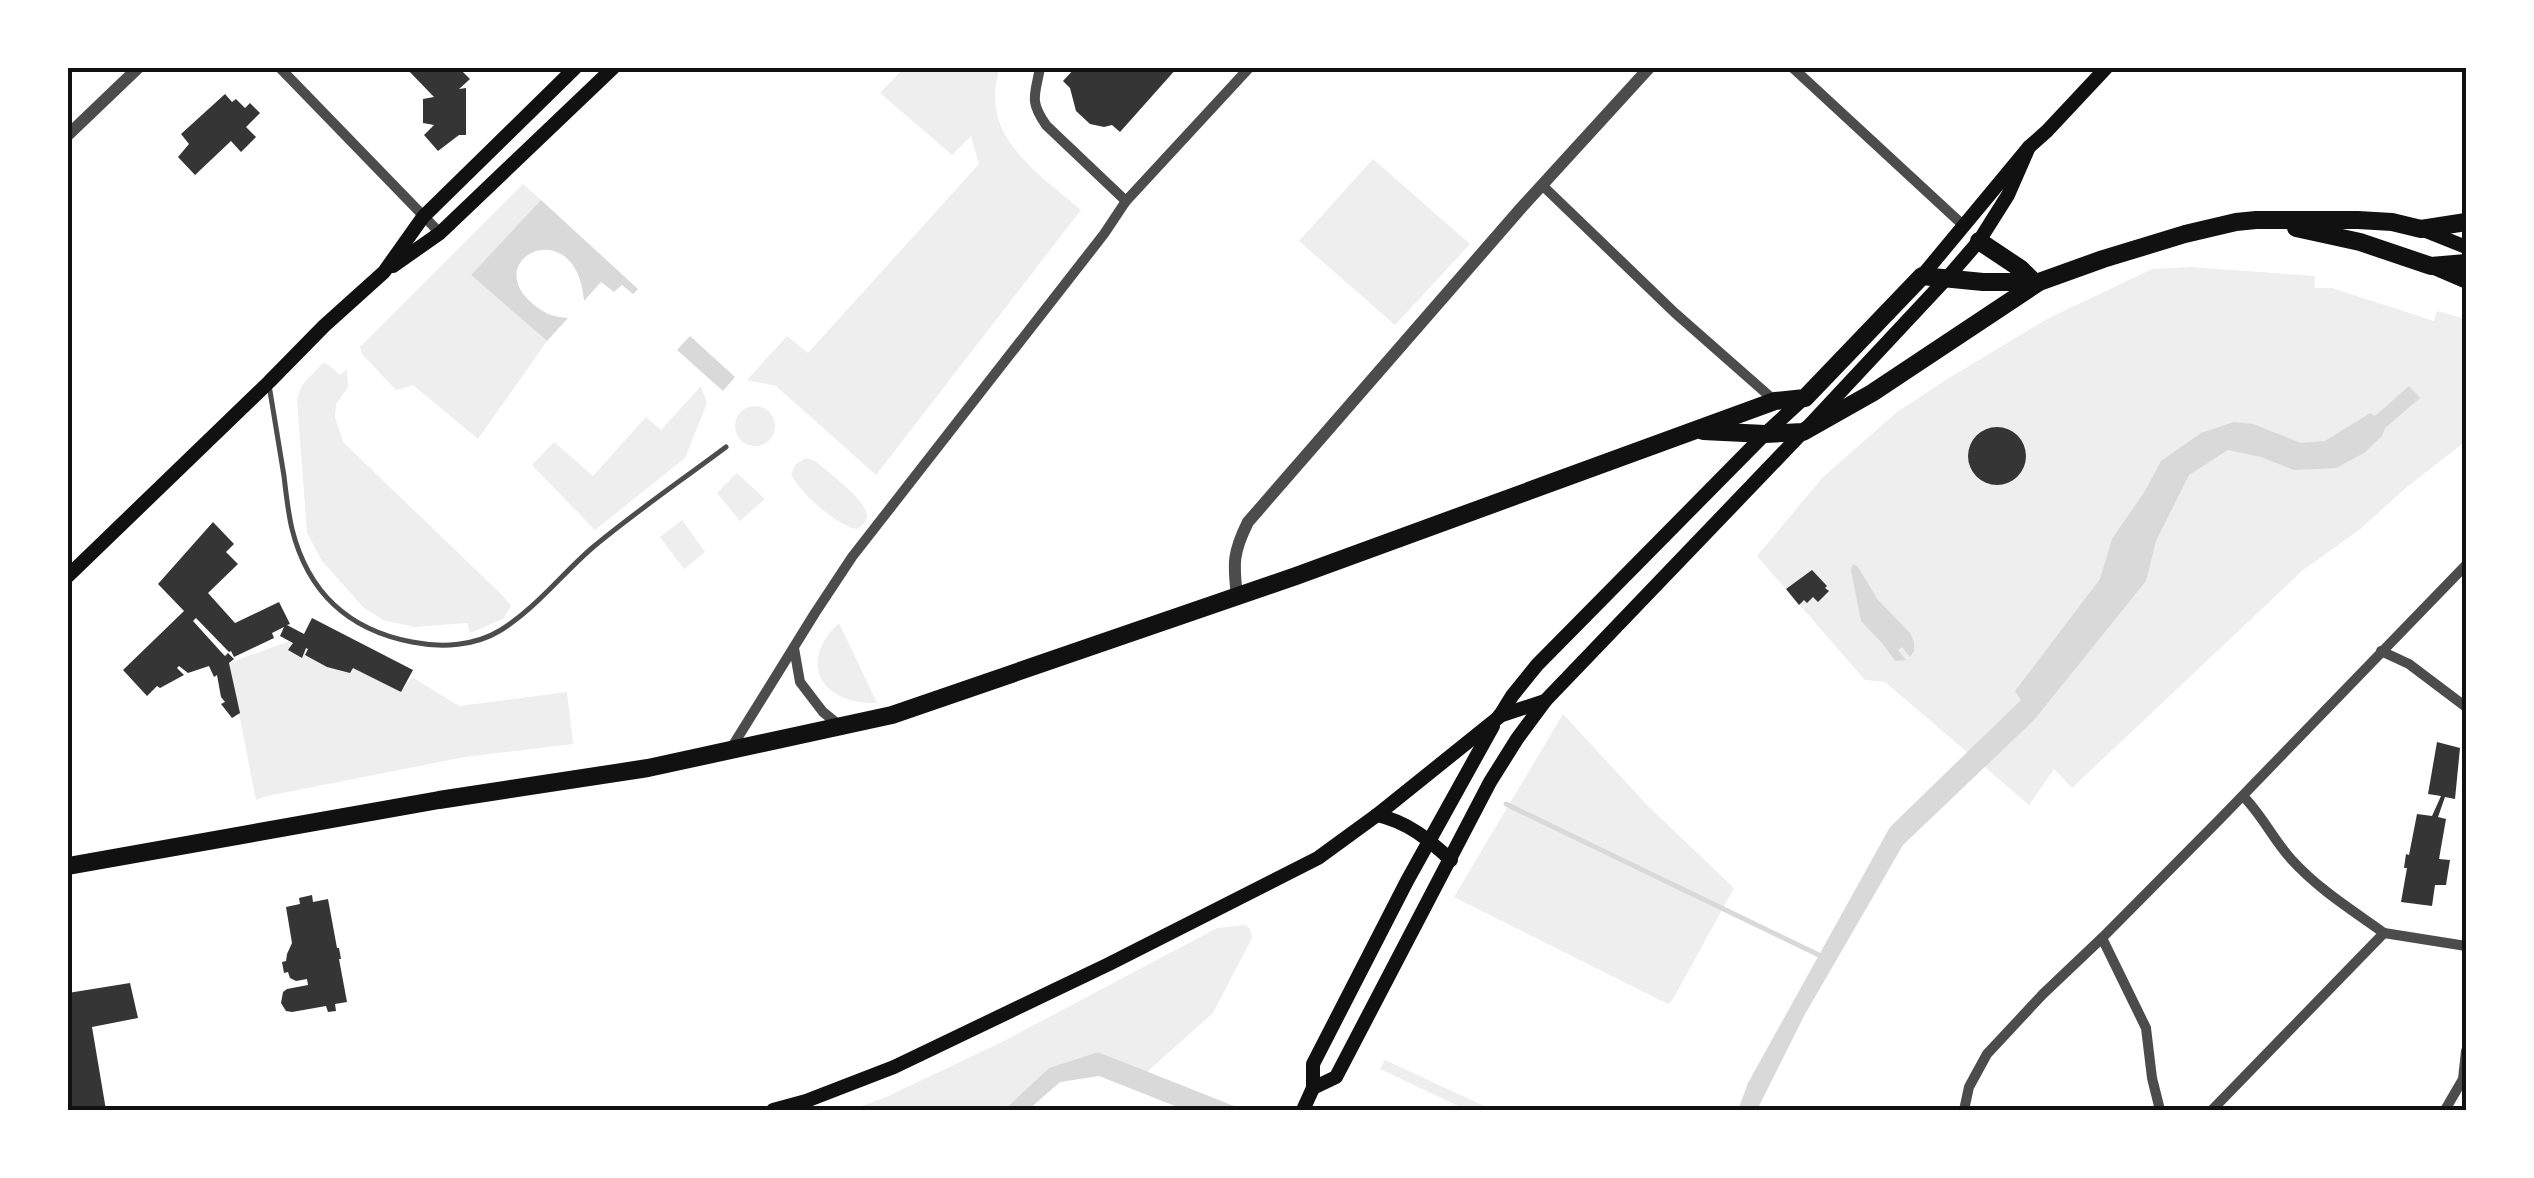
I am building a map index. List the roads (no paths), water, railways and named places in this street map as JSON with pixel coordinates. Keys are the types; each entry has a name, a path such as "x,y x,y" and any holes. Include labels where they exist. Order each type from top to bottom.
{"highway":[{"path":"1693,430 1804,432 1872,393 2037,283 2150,244 2256,220 2358,220 2421,229 2466,222"},
{"path":"2256,220 2360,242 2432,266 2466,264"},
{"path":"1979,241 2037,283"},
{"path":"68,866 439,800 648,768 892,715 1237,596 1775,401 1805,398 1922,276 2037,283"}],"main road":[{"path":"384,272 422,216 575,68"},
{"path":"68,576 324,326 384,272 440,233 613,68"},
{"path":"1922,276 2029,147 2106,68"},
{"path":"1313,1088 1336,1078 1490,782 1545,701 1947,278 1979,241 2008,195 2029,147"},
{"path":"2421,229 2466,248"},
{"path":"2432,266 2466,280"},
{"path":"1302,1110 1313,1088 1312,1064 1430,840 1512,696 1536,665 1805,398"},
{"path":"773,1110 806,1102 894,1067 1318,858 1498,717 1545,701"},
{"path":"1376,816 1396,820 1430,840 1451,860"}],"street":[{"path":"68,135 138,68"},
{"path":"280,68 440,233"},
{"path":"1040,68 1034,102 1038,114 1126,201"},
{"path":"729,752 852,558 1126,201 1248,68"},
{"path":"1237,596 1233,563 1248,522 1649,68"},
{"path":"1793,68 1964,226"},
{"path":"1542,185 1675,313 1775,401"},
{"path":"1964,1110 1969,1087 1987,1054 2466,565"},
{"path":"794,648 800,682 823,712 841,727"},
{"path":"2382,651 2409,664 2466,707"},
{"path":"2243,796 2318,886 2384,933 2466,946"},
{"path":"2212,1110 2384,933"},
{"path":"2102,938 2146,1028 2160,1110"},
{"path":"2445,1110 2465,1079 2466,1051"}],"lane":[{"path":"269,382 292,530 309,572 322,593 366,629 429,645 464,644 498,632 536,604 594,547 726,446"}],"waterway":[{"path":"1506,804 1823,957"}]}
